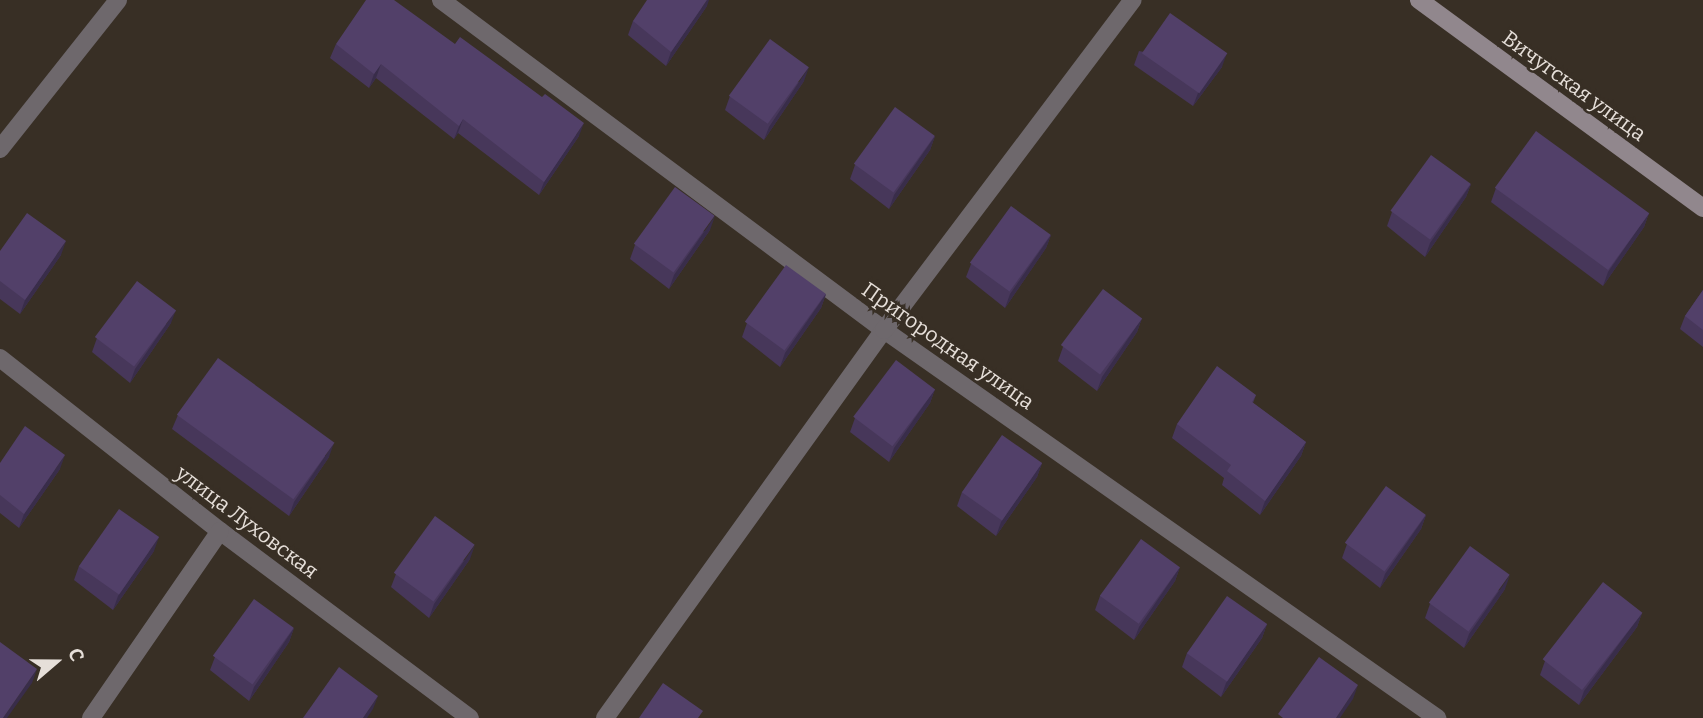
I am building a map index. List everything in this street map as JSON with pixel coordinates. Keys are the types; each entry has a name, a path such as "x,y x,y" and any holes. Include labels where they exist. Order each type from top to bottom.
{"main road":[{"name":"Вичугская улица","path":"1419,0 1703,208"}],"street":[{"path":"0,149 118,0"},
{"name":"Пригородная улица","path":"441,0 884,330 1437,718"},
{"path":"605,718 884,330 1133,0"},
{"name":"улица Луховская","path":"0,358 220,531 470,718"},
{"path":"91,718 220,531"}],"building":[{"path":"366,0 394,0 455,44 460,37 542,97 545,94 584,123 544,182 463,119 459,126 381,64 374,74 336,44"},
{"path":"647,0 707,0 671,52 633,21"},
{"path":"1170,13 1227,53 1199,93 1142,53"},
{"path":"770,39 809,67 768,124 729,96"},
{"path":"895,107 935,136 893,192 854,164"},
{"path":"1536,131 1649,213 1608,270 1495,188"},
{"path":"1431,155 1471,184 1430,240 1390,211"},
{"path":"675,187 715,216 673,272 634,244"},
{"path":"1011,206 1051,235 1009,291 970,263"},
{"path":"27,213 66,241 25,300 0,281 0,251"},
{"path":"786,265 826,294 784,350 745,322"},
{"path":"137,281 176,310 134,366 95,337"},
{"path":"1103,289 1142,318 1100,374 1061,345"},
{"path":"1703,290 1703,330 1685,316"},
{"path":"218,358 334,443 293,499 177,415"},
{"path":"896,360 935,389 892,446 853,417"},
{"path":"1217,366 1256,395 1252,402 1306,442 1265,501 1227,471 1231,465 1177,424"},
{"path":"25,426 65,455 24,514 0,495 0,463"},
{"path":"1002,435 1042,463 1002,520 962,492"},
{"path":"1386,486 1426,515 1384,571 1345,543"},
{"path":"119,509 159,537 119,594 79,566"},
{"path":"435,516 475,545 433,601 394,573"},
{"path":"1141,539 1180,567 1139,624 1100,596"},
{"path":"1470,546 1510,575 1468,631 1429,603"},
{"path":"1603,582 1642,613 1582,690 1543,659"},
{"path":"1227,596 1267,624 1227,681 1187,653"},
{"path":"254,599 294,628 252,684 213,656"},
{"path":"0,642 37,669 3,718 0,718"},
{"path":"1319,657 1358,685 1336,718 1283,718 1278,714"},
{"path":"339,667 378,696 363,718 303,718"},
{"path":"663,683 703,711 698,718 639,718"}]}
